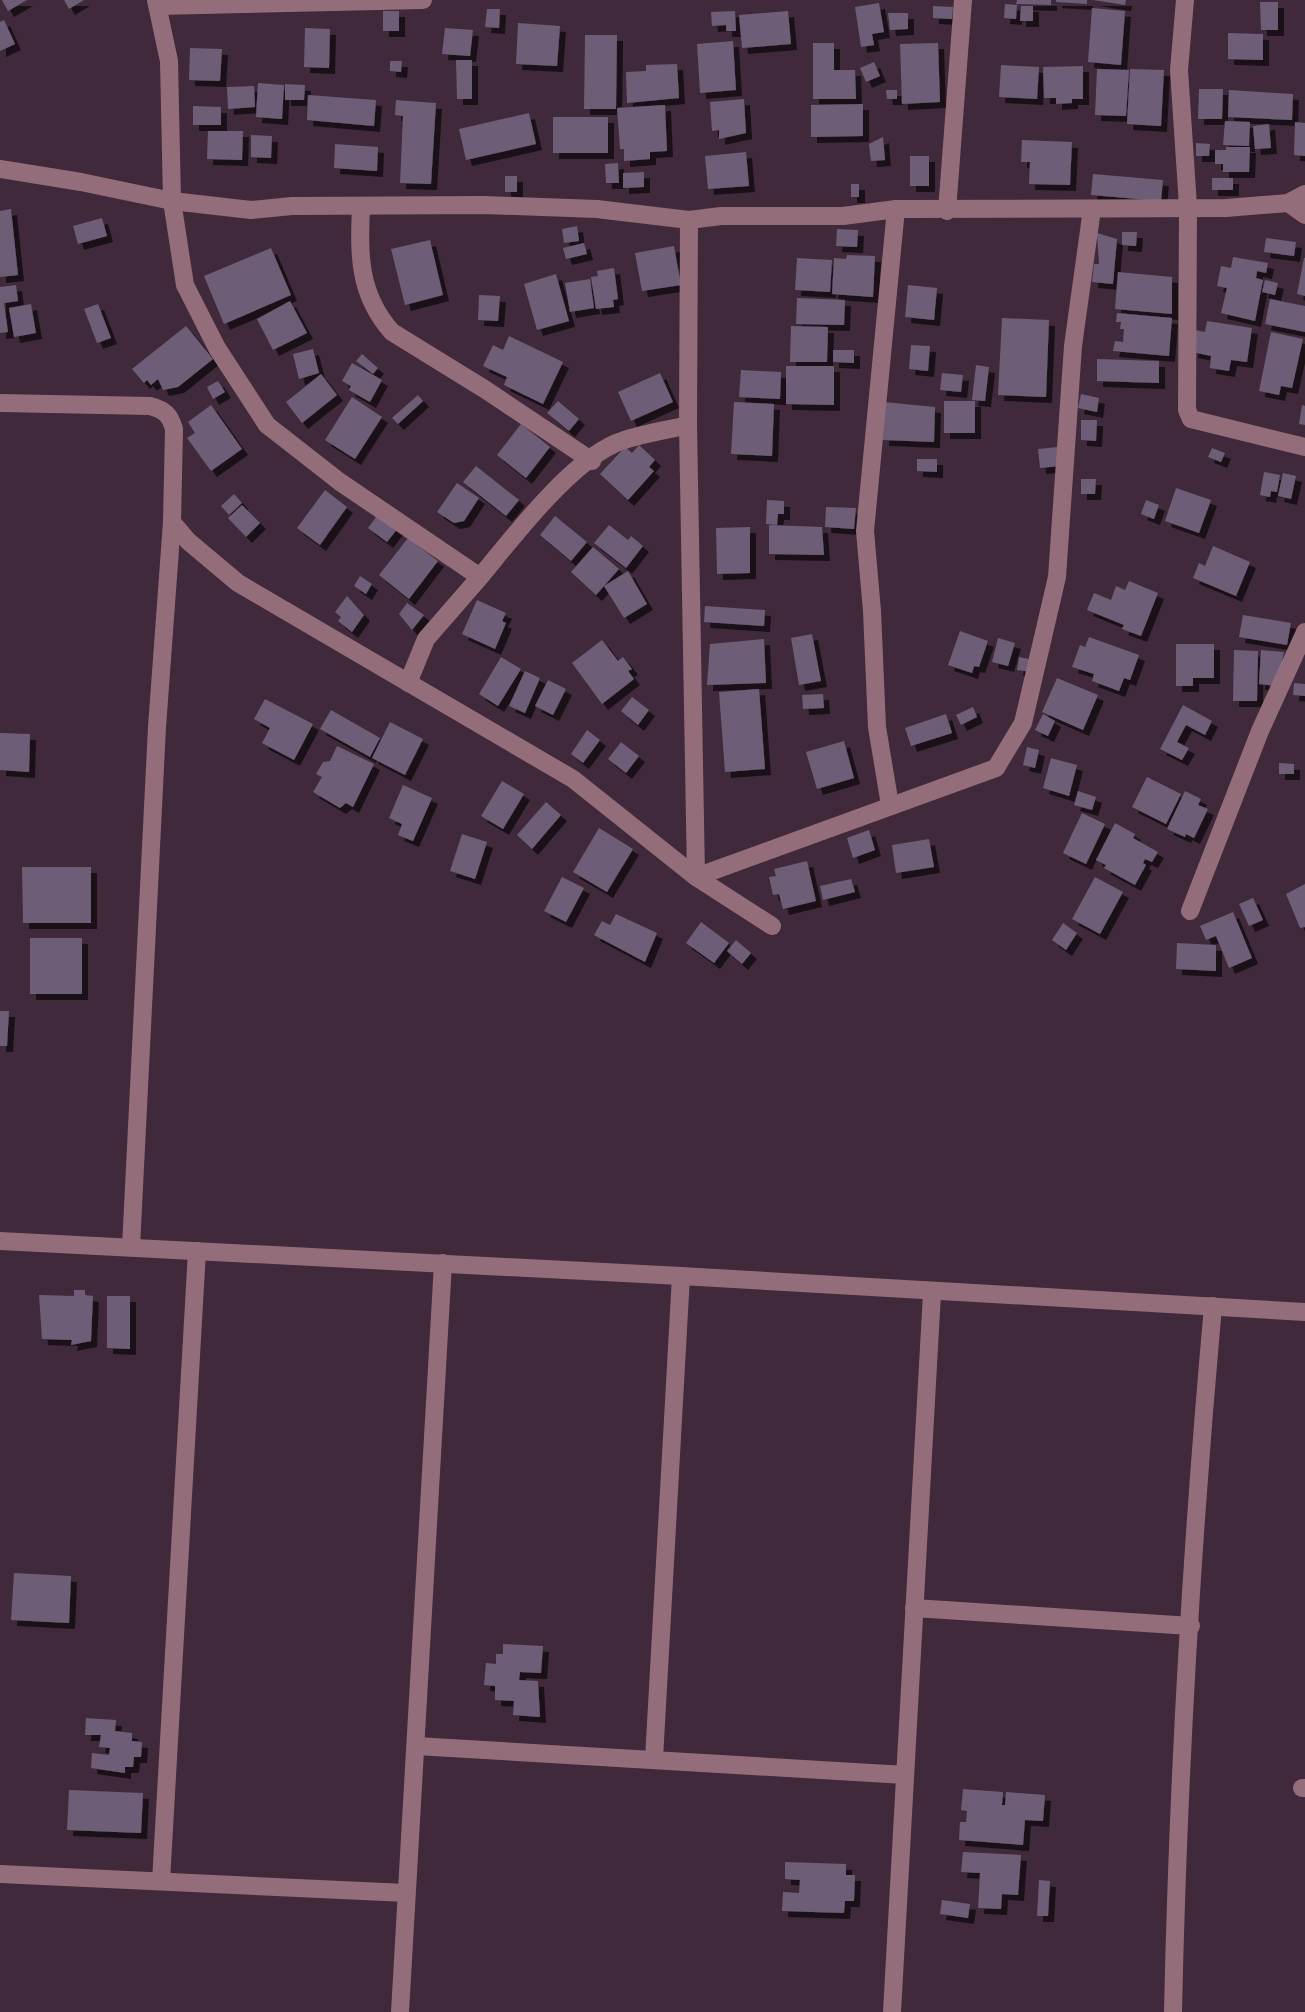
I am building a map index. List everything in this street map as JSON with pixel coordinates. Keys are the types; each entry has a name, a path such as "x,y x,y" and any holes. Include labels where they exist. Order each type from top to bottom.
{"street":[{"path":"423,0 157,3 171,83 169,110 172,201 185,285 217,348 267,425 340,482 480,577"},
{"path":"947,211 963,0"},
{"path":"1185,0 1180,70 1188,206 1187,410 1191,419 1305,447"},
{"path":"0,169 81,181 172,201 251,210 292,206 484,205 584,208 689,220 721,216 843,216 896,209 947,211 1188,206 1226,208 1288,203 1305,194"},
{"path":"1288,203 1305,215"},
{"path":"361,207 359,260 362,282 387,327 592,461"},
{"path":"890,805 877,727 873,611 864,531 896,209"},
{"path":"696,877 996,768 1023,723 1056,577 1073,346 1092,209"},
{"path":"689,220 688,425 696,877"},
{"path":"0,403 161,409 170,417 174,429 172,522 154,781 131,1247"},
{"path":"408,683 426,639 534,512 614,444 688,425"},
{"path":"172,522 188,541 238,583 573,779 696,877 772,926"},
{"path":"1190,911 1260,731 1305,632"},
{"path":"0,1241 1305,1312"},
{"path":"161,1881 197,1251"},
{"path":"400,2012 443,1263"},
{"path":"654,1759 681,1276"},
{"path":"892,2012 932,1293"},
{"path":"1173,2012 1176,1869 1197,1488 1213,1306"},
{"path":"914,1608 1191,1626"},
{"path":"416,1746 905,1775"},
{"path":"0,1874 406,1893"}],"building":[{"path":"2,0 27,0 8,11"},
{"path":"64,0 84,0 69,9"},
{"path":"1017,0 1051,0 1051,5 1016,4"},
{"path":"1087,0 1087,4 1056,2"},
{"path":"1093,0 1126,0 1125,5"},
{"path":"1260,2 1278,2 1278,30 1261,30"},
{"path":"879,3 884,32 872,34 874,45 861,47 855,7"},
{"path":"1005,4 1017,5 1016,19 1004,18"},
{"path":"933,6 953,7 952,19 933,18"},
{"path":"1021,6 1033,6 1033,21 1020,21"},
{"path":"1092,8 1125,11 1121,65 1088,62"},
{"path":"487,9 500,9 499,28 485,27"},
{"path":"383,11 399,11 399,31 383,31"},
{"path":"735,11 736,31 726,31 726,25 712,26 711,12"},
{"path":"788,11 791,44 742,48 739,15"},
{"path":"888,13 908,13 908,29 890,30"},
{"path":"4,20 15,44 0,51 0,22"},
{"path":"518,23 560,26 557,66 516,64"},
{"path":"305,28 330,29 329,68 304,67"},
{"path":"445,28 473,30 470,56 442,54"},
{"path":"1228,33 1263,34 1263,60 1228,59"},
{"path":"585,35 617,35 616,109 584,109"},
{"path":"733,41 736,90 700,93 697,44"},
{"path":"813,43 834,43 834,70 855,70 856,99 813,99"},
{"path":"938,43 940,102 902,104 900,44"},
{"path":"190,48 222,49 220,81 189,80"},
{"path":"456,60 472,60 472,99 457,99"},
{"path":"390,61 402,61 401,72 390,71"},
{"path":"874,62 880,76 866,82 860,68"},
{"path":"677,64 679,98 627,103 626,72 646,71 646,65"},
{"path":"1001,65 1039,67 1037,99 999,97"},
{"path":"1083,66 1083,99 1056,104 1056,98 1044,98 1043,67"},
{"path":"1097,69 1129,70 1126,116 1095,115"},
{"path":"1130,69 1164,70 1161,126 1127,124"},
{"path":"258,83 284,85 282,119 256,117"},
{"path":"285,84 305,85 304,100 285,100"},
{"path":"254,86 255,107 228,109 227,87"},
{"path":"1199,89 1223,89 1222,119 1198,119"},
{"path":"886,90 897,90 897,99 887,99"},
{"path":"1229,90 1293,94 1292,120 1228,117"},
{"path":"308,95 376,100 374,126 307,120"},
{"path":"744,99 746,133 719,139 719,130 712,131 710,102"},
{"path":"396,100 436,103 431,184 400,183 403,116 395,115"},
{"path":"863,104 863,136 811,137 811,105"},
{"path":"665,105 667,151 650,152 650,159 624,161 624,149 620,149 617,108"},
{"path":"193,106 221,107 221,125 193,125"},
{"path":"529,113 536,144 466,160 459,129"},
{"path":"553,117 608,117 608,153 553,153"},
{"path":"1225,121 1250,122 1249,146 1223,145"},
{"path":"1295,122 1305,123 1305,156 1294,155"},
{"path":"1269,124 1271,148 1255,149 1253,126"},
{"path":"208,131 243,131 242,160 207,159"},
{"path":"251,135 272,136 271,158 251,157"},
{"path":"883,137 885,160 871,161 869,144"},
{"path":"1022,140 1072,142 1070,185 1029,184 1030,162 1021,162"},
{"path":"1196,143 1210,144 1209,156 1196,156"},
{"path":"335,144 378,147 377,171 334,168"},
{"path":"1226,147 1250,147 1249,172 1223,172 1223,164 1215,164 1215,150 1226,150"},
{"path":"746,152 749,186 708,189 705,156"},
{"path":"910,156 929,156 929,186 910,186"},
{"path":"618,163 619,183 606,183 605,164"},
{"path":"644,172 644,187 623,188 623,173"},
{"path":"1093,174 1163,180 1161,201 1091,195"},
{"path":"505,176 517,176 517,192 505,192"},
{"path":"1212,178 1233,178 1233,190 1212,190"},
{"path":"851,184 859,184 859,197 851,197"},
{"path":"11,209 18,275 0,277 0,211"},
{"path":"102,218 107,236 78,244 73,226"},
{"path":"577,226 579,241 564,243 562,229"},
{"path":"837,229 858,230 857,247 836,246"},
{"path":"1122,232 1137,232 1136,246 1122,245"},
{"path":"1097,233 1117,239 1113,284 1092,282 1094,264 1099,264"},
{"path":"1266,238 1296,242 1294,256 1264,252"},
{"path":"430,240 443,295 405,305 391,249"},
{"path":"584,243 587,254 566,259 563,248"},
{"path":"674,246 681,285 642,291 635,253"},
{"path":"271,248 291,295 224,324 204,276"},
{"path":"847,255 875,256 873,297 832,294 834,258 846,259"},
{"path":"1233,257 1268,263 1266,273 1257,271 1256,278 1263,280 1255,321 1221,313 1227,288 1217,286 1221,266 1231,268"},
{"path":"797,258 832,260 830,292 795,290"},
{"path":"1305,258 1305,296 1297,294"},
{"path":"614,268 618,299 613,300 614,307 596,309 591,277 598,276 597,271"},
{"path":"1118,272 1172,277 1172,314 1115,309"},
{"path":"556,274 569,321 537,330 524,284"},
{"path":"590,279 594,308 570,312 565,283"},
{"path":"1265,280 1278,283 1275,295 1262,292"},
{"path":"16,285 18,301 4,303 8,332 0,333 0,287"},
{"path":"908,285 937,288 934,320 905,317"},
{"path":"479,295 500,296 498,321 478,320"},
{"path":"797,298 845,300 844,325 796,324"},
{"path":"1270,299 1305,306 1305,332 1265,324"},
{"path":"290,301 307,333 273,350 257,319"},
{"path":"31,304 36,333 14,337 9,308"},
{"path":"98,304 111,338 97,343 84,309"},
{"path":"1117,313 1172,318 1169,356 1113,351 1115,341 1123,342 1124,329 1120,329 1121,322 1116,322"},
{"path":"1002,318 1049,320 1046,397 998,395"},
{"path":"1207,321 1252,328 1247,362 1231,360 1229,371 1210,368 1211,356 1192,352 1195,330 1205,332"},
{"path":"186,326 213,359 178,387 163,390 158,379 151,385 147,380 144,383 132,369"},
{"path":"791,326 828,327 827,362 790,362"},
{"path":"1271,332 1303,339 1292,388 1281,386 1279,395 1259,391"},
{"path":"509,336 563,362 543,404 504,385 507,377 483,366 493,345 503,350"},
{"path":"911,345 930,346 928,371 909,369"},
{"path":"313,349 319,373 299,379 293,354"},
{"path":"833,350 854,350 854,363 833,362"},
{"path":"362,354 378,368 373,374 356,361"},
{"path":"1097,359 1159,361 1159,383 1097,381"},
{"path":"352,363 382,380 370,402 349,390 351,386 342,381"},
{"path":"976,365 989,367 985,401 972,400"},
{"path":"786,366 834,366 834,405 786,404"},
{"path":"741,370 781,372 780,399 739,397"},
{"path":"660,373 673,402 631,421 618,392"},
{"path":"942,373 963,375 961,392 940,390"},
{"path":"321,374 337,395 302,423 286,402"},
{"path":"218,381 225,392 213,399 207,387"},
{"path":"1081,394 1099,398 1097,412 1078,408"},
{"path":"418,395 423,401 398,424 392,418"},
{"path":"352,397 382,417 355,459 325,440"},
{"path":"558,401 579,419 569,431 547,413"},
{"path":"944,401 975,401 975,433 944,433"},
{"path":"734,402 774,404 772,456 731,454"},
{"path":"884,402 935,407 934,442 883,440"},
{"path":"211,405 242,449 211,471 187,438 195,433 188,422"},
{"path":"1302,405 1305,406 1305,425 1299,424"},
{"path":"1081,420 1097,420 1096,441 1081,440"},
{"path":"521,424 550,447 526,478 497,455"},
{"path":"639,445 655,460 649,467 654,471 628,500 600,474 625,447 632,453"},
{"path":"1058,447 1060,466 1040,468 1038,449"},
{"path":"1212,448 1225,453 1221,462 1208,457"},
{"path":"917,459 937,459 937,472 917,471"},
{"path":"476,466 519,500 506,516 463,482"},
{"path":"1264,472 1280,475 1277,492 1271,491 1270,497 1260,495"},
{"path":"1283,473 1296,476 1291,499 1278,496"},
{"path":"1081,479 1096,479 1095,494 1081,494"},
{"path":"457,483 479,498 464,521 454,523 437,512"},
{"path":"1176,488 1211,500 1199,533 1165,521"},
{"path":"325,490 347,507 320,545 297,528"},
{"path":"234,494 242,503 229,515 221,506"},
{"path":"767,500 784,501 784,514 778,514 777,525 766,524"},
{"path":"1146,500 1159,505 1154,519 1141,514"},
{"path":"242,505 260,523 246,537 228,518"},
{"path":"826,507 856,508 854,529 825,527"},
{"path":"379,513 398,528 387,542 368,528"},
{"path":"555,516 587,542 571,561 540,535"},
{"path":"609,525 628,540 631,536 643,546 626,568 594,543"},
{"path":"769,525 822,527 824,555 769,554"},
{"path":"750,527 750,573 717,574 716,528"},
{"path":"408,538 438,561 409,599 379,575"},
{"path":"1213,546 1250,562 1236,596 1193,578 1199,563 1205,566"},
{"path":"593,547 619,569 596,595 571,572"},
{"path":"628,571 647,604 624,618 604,586"},
{"path":"360,576 372,584 366,594 354,586"},
{"path":"1129,581 1158,593 1141,636 1122,629 1124,625 1087,610 1094,593 1111,600 1116,586 1125,590"},
{"path":"347,596 364,615 352,632 338,621 341,617 335,612"},
{"path":"477,600 506,613 502,621 506,623 495,649 462,634"},
{"path":"407,603 424,615 412,630 399,614"},
{"path":"705,606 765,610 764,626 704,622"},
{"path":"1243,615 1291,623 1287,645 1239,637"},
{"path":"960,631 988,641 979,667 974,666 972,673 948,665"},
{"path":"812,634 821,681 799,685 791,638"},
{"path":"1089,637 1139,655 1130,680 1124,678 1119,691 1092,681 1094,674 1072,667 1080,645 1085,647"},
{"path":"998,638 1015,643 1008,666 992,662"},
{"path":"764,639 766,683 707,685 710,644"},
{"path":"602,640 618,661 623,657 632,669 628,671 634,679 602,704 572,663"},
{"path":"1176,644 1214,644 1214,678 1193,678 1193,686 1176,686"},
{"path":"1234,650 1258,651 1257,701 1233,701"},
{"path":"1261,650 1284,652 1277,686 1259,684"},
{"path":"501,657 521,669 498,706 479,694"},
{"path":"1019,657 1034,660 1032,672 1017,670"},
{"path":"525,671 540,678 525,713 509,706"},
{"path":"1057,678 1098,695 1083,730 1042,712"},
{"path":"548,680 566,689 553,715 535,706"},
{"path":"1294,683 1305,684 1305,696 1293,695"},
{"path":"759,689 765,769 725,772 719,692"},
{"path":"823,694 824,708 803,709 802,695"},
{"path":"632,697 649,710 638,725 621,711"},
{"path":"265,699 313,724 294,760 262,743 270,728 254,719"},
{"path":"1183,705 1212,721 1205,735 1186,725 1177,742 1189,748 1182,760 1160,749"},
{"path":"973,707 977,717 961,725 956,715"},
{"path":"331,710 380,738 370,757 320,729"},
{"path":"946,714 952,733 911,746 905,728"},
{"path":"1043,714 1055,721 1048,736 1035,730"},
{"path":"390,722 423,739 405,775 372,758"},
{"path":"587,730 600,740 583,763 571,754"},
{"path":"0,733 30,734 29,772 0,770"},
{"path":"844,741 854,778 817,789 806,752"},
{"path":"621,742 639,756 626,773 608,759"},
{"path":"337,746 374,764 353,807 346,803 340,808 313,792 322,777 316,774 323,762 330,761"},
{"path":"1027,747 1039,750 1035,768 1023,765"},
{"path":"1051,758 1077,765 1069,796 1043,788"},
{"path":"1279,763 1294,764 1294,774 1279,774"},
{"path":"1147,777 1181,794 1166,824 1132,807"},
{"path":"502,781 524,794 503,829 481,816"},
{"path":"403,785 432,798 413,841 398,835 402,824 389,818"},
{"path":"1078,791 1096,797 1092,810 1074,805"},
{"path":"1185,791 1201,799 1198,805 1208,809 1194,838 1167,829"},
{"path":"546,802 561,815 532,849 517,835"},
{"path":"1082,813 1105,824 1086,864 1063,853"},
{"path":"1115,823 1135,834 1133,838 1158,852 1152,862 1145,859 1143,863 1146,865 1135,885 1104,868 1106,865 1096,860"},
{"path":"599,828 633,849 607,892 573,872"},
{"path":"869,830 875,850 853,858 847,838"},
{"path":"462,834 487,842 475,879 450,871"},
{"path":"929,839 934,867 896,873 892,845"},
{"path":"807,861 816,901 783,909 779,894 773,895 769,877 776,876 774,869"},
{"path":"22,867 91,867 91,923 23,923"},
{"path":"562,877 584,888 566,922 544,911"},
{"path":"1095,877 1123,892 1100,934 1072,919"},
{"path":"851,879 855,892 823,900 820,886"},
{"path":"1305,884 1305,927 1300,928 1286,894"},
{"path":"1253,898 1263,920 1249,926 1239,904"},
{"path":"1233,912 1252,958 1229,968 1216,936 1206,940 1200,926"},
{"path":"616,914 657,933 645,962 594,935 602,921 610,925"},
{"path":"701,922 729,943 714,963 686,943"},
{"path":"1063,923 1077,933 1066,950 1052,940"},
{"path":"30,938 82,938 82,994 30,994"},
{"path":"736,940 751,953 742,964 727,951"},
{"path":"1177,943 1216,945 1216,971 1176,969"},
{"path":"0,1011 9,1011 7,1046 0,1046"},
{"path":"74,1290 85,1290 85,1295 93,1296 91,1341 71,1345 72,1340 42,1339 39,1295 74,1296"},
{"path":"107,1296 130,1296 130,1349 107,1348"},
{"path":"14,1573 71,1576 69,1623 11,1620"},
{"path":"503,1644 543,1646 541,1673 520,1672 519,1680 538,1681 540,1717 513,1715 514,1701 495,1700 495,1686 484,1685 486,1663 496,1664 496,1654 503,1654"},
{"path":"86,1718 116,1720 115,1731 132,1733 132,1741 142,1742 141,1757 134,1757 133,1767 125,1767 125,1773 91,1768 92,1753 109,1755 110,1748 99,1747 101,1735 85,1735"},
{"path":"963,1789 1003,1792 1002,1805 1005,1805 1006,1792 1045,1795 1043,1821 1025,1820 1023,1845 959,1840 960,1822 966,1822 967,1811 961,1810"},
{"path":"69,1790 143,1793 141,1833 67,1830"},
{"path":"963,1852 1021,1855 1018,1895 1002,1894 1001,1909 978,1908 980,1873 961,1872"},
{"path":"785,1862 846,1864 846,1875 855,1875 854,1901 845,1901 844,1913 782,1911 783,1892 799,1893 800,1880 785,1879"},
{"path":"1039,1880 1050,1881 1048,1916 1037,1916"},
{"path":"942,1900 970,1904 968,1918 940,1914"}]}
